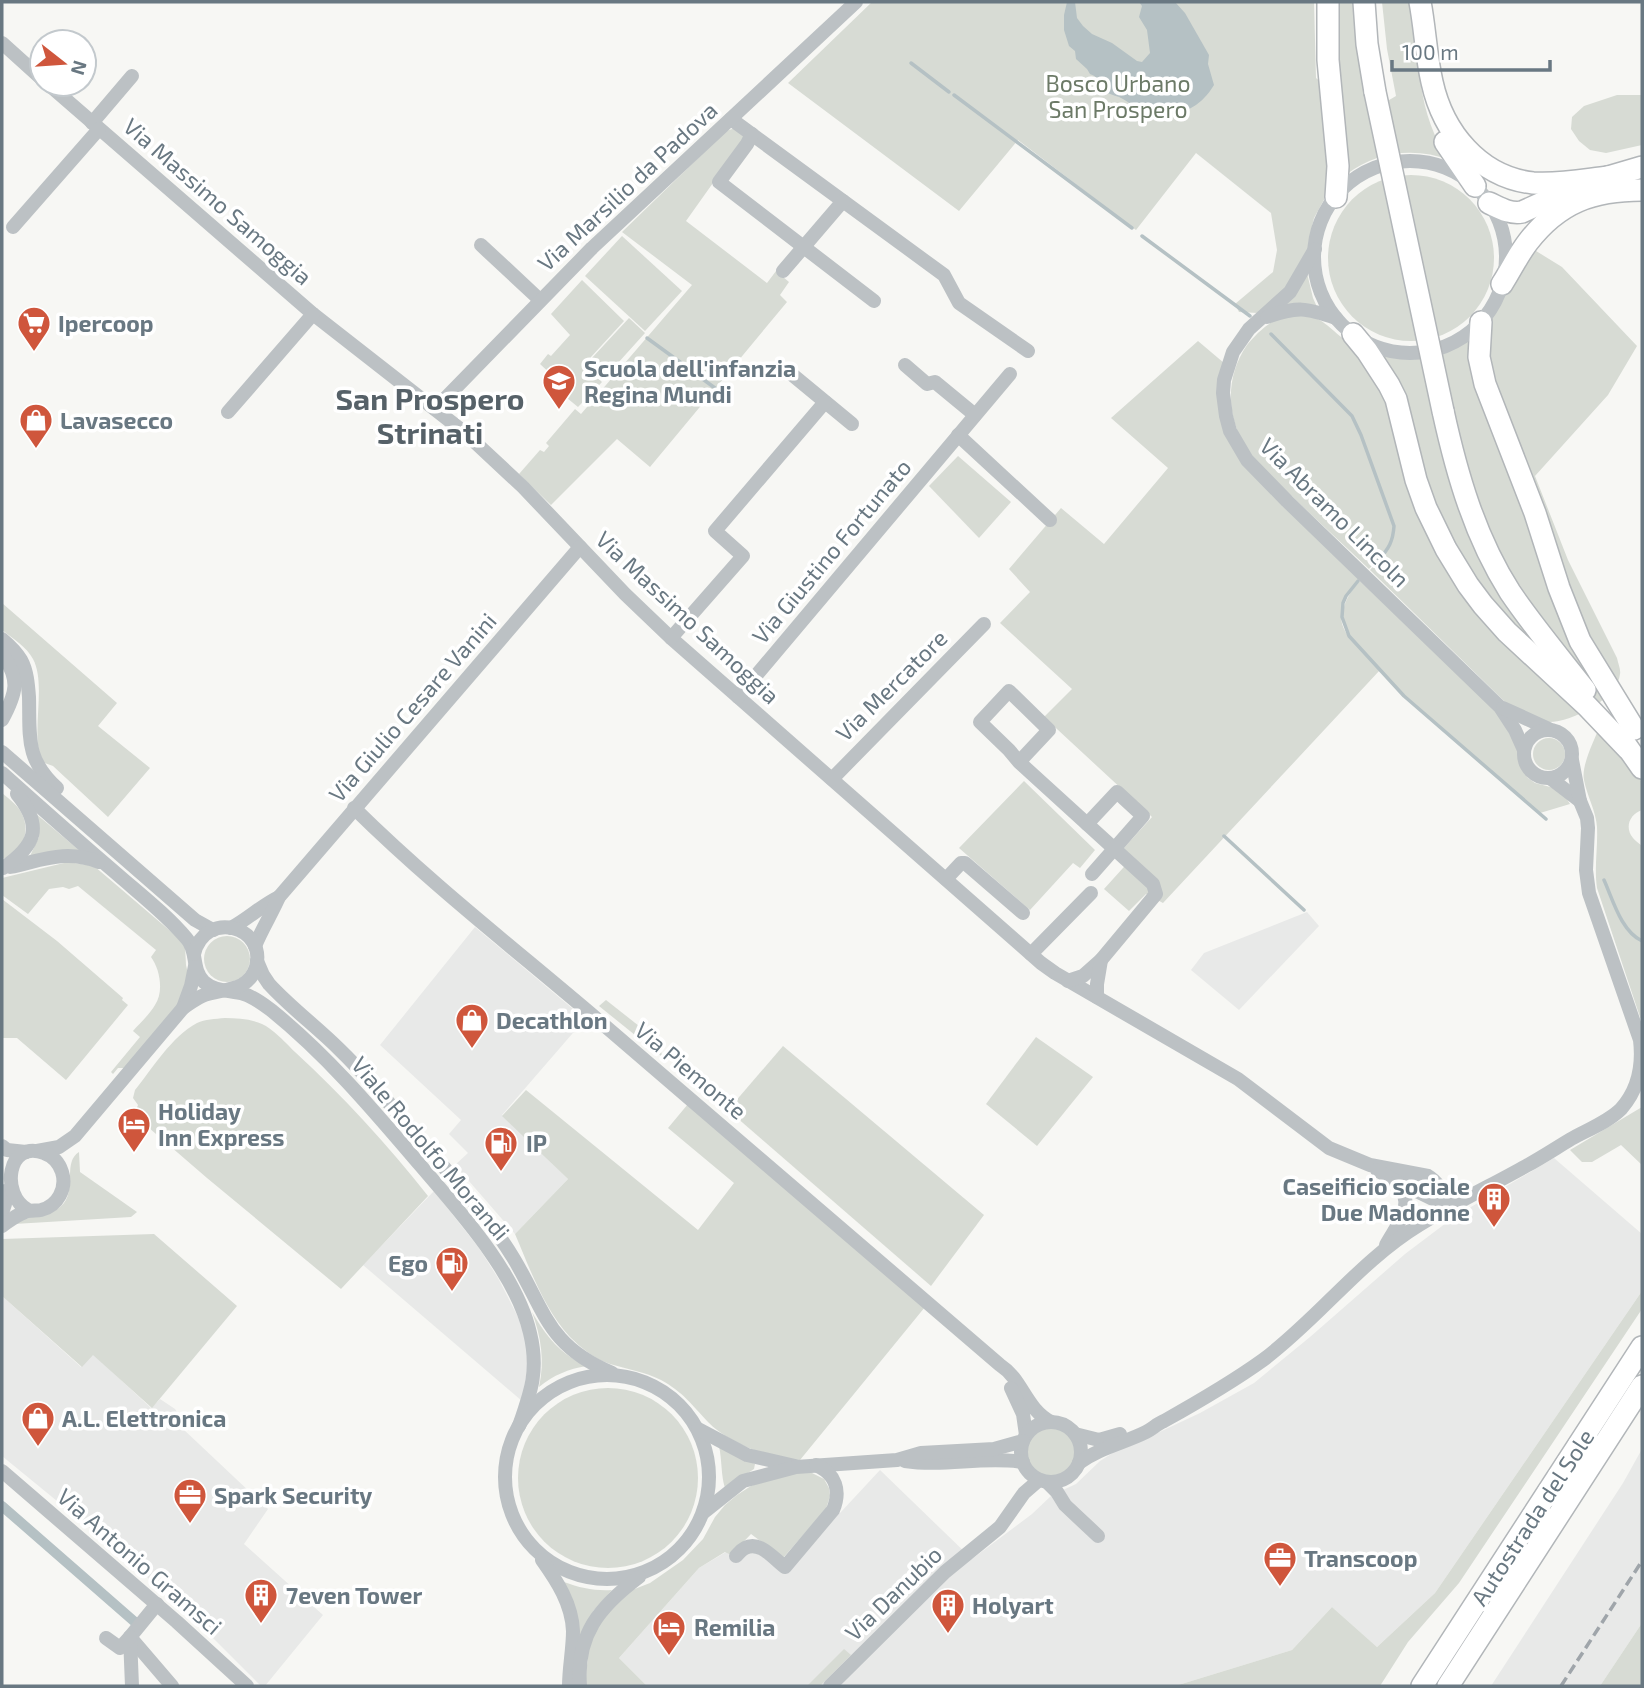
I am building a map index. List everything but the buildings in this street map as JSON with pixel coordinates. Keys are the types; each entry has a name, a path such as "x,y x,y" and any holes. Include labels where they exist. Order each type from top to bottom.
{"highway":[{"path":"1328,2 1329,71 1338,166 1336,197"},
{"path":"1364,2 1367,44 1381,90 1449,410 1482,510 1504,557 1531,602 1635,740"},
{"path":"1376,2 1381,90"},
{"path":"1420,2 1439,107 1452,134 1472,155 1509,177 1533,183 1560,183 1608,177"},
{"path":"1420,2 1425,78 1430,105 1440,133 1475,186"},
{"path":"1489,203 1507,212 1522,212 1566,192 1642,167"},
{"path":"1502,284 1526,244 1548,219 1574,203 1594,195 1617,190 1642,190"},
{"path":"1481,321 1479,357 1485,384 1535,513 1559,588 1580,641 1635,740 1642,768"},
{"path":"1353,334 1367,351 1396,399 1426,509 1468,585 1507,632 1587,706 1635,740"},
{"name":"Autostrada del Sole","path":"1422,1686 1642,1347"},
{"name":"Autostrada del Sole","path":"1448,1686 1642,1386"}],"street":[{"name":"Via Marsilio da Padova","path":"435,409 624,216 856,2"},
{"path":"2,43 28,66"},
{"name":"Via Massimo Samoggia","path":"96,126 132,76"},
{"name":"Via Massimo Samoggia","path":"64,98 313,314 494,458 671,638 1031,954 1055,973 1238,1079 1329,1148 1370,1165 1390,1178 1403,1190 1406,1202 1405,1211 1383,1251"},
{"path":"731,118 944,275 959,303 1028,351"},
{"path":"13,227 96,126"},
{"path":"752,134 719,182 874,301"},
{"path":"1403,162 1422,162 1441,167 1475,186 1499,221 1506,263 1502,284 1481,321 1466,335 1448,345 1419,352 1390,351 1371,345 1353,334 1336,318 1323,297 1316,274 1315,250 1319,227 1336,197 1349,183 1366,172 1403,162"},
{"path":"783,271 843,201"},
{"path":"481,245 540,300"},
{"name":"Via Abramo Lincoln","path":"1315,250 1290,292 1249,329 1233,352 1224,380 1223,393 1226,416 1237,446 1287,501 1500,707 1515,730 1530,771 1543,778 1550,778 1580,801"},
{"name":"Via Abramo Lincoln","path":"1260,321 1280,312 1298,309 1336,318"},
{"name":"Via Massimo Samoggia","path":"228,412 313,314"},
{"path":"905,365 927,384 935,382 975,415"},
{"path":"789,372 852,424"},
{"name":"Via Giustino Fortunato","path":"738,697 1010,374"},
{"path":"671,638 743,556 715,531 825,402"},
{"path":"958,435 1050,520"},
{"name":"Via Giulio Cesare Vanini","path":"256,953 262,927 279,897 580,547"},
{"name":"Via Mercatore","path":"832,779 984,624"},
{"path":"2,639 15,651 25,669 30,745 36,764 46,778 116,840 127,862"},
{"path":"2,654 14,693 2,720"},
{"path":"1019,762 1049,730 1009,691 980,722 1019,762 1153,884 1156,894 1101,960 1083,976 1069,981"},
{"name":"Via Abramo Lincoln","path":"1076,1469 1096,1452 1148,1432 1158,1423 1219,1389 1281,1346 1383,1251 1404,1235 1615,1114 1630,1096 1641,1063 1640,1040 1589,893 1586,870 1587,818 1580,801 1572,748 1561,733 1529,722 1500,707"},
{"path":"1524,750 1533,735 1549,729"},
{"path":"2,752 195,920 213,930"},
{"path":"1550,778 1564,773 1572,760"},
{"name":"Viale Rodolfo Morandi","path":"2,776 190,941 200,977 208,985 247,995 270,1009 343,1076 450,1200 491,1254 521,1308 533,1346 534,1375 531,1390 507,1457 505,1474 509,1507 524,1538 548,1561 579,1576 596,1579 621,1578 657,1567 677,1553 692,1534 708,1499 710,1470 698,1429 681,1405 670,1396 645,1381 616,1375 596,1366 574,1352 554,1332 514,1260 477,1207 356,1066 270,984 263,975 256,953 245,934 230,928"},
{"name":"Viale Rodolfo Morandi","path":"2,776 27,808 32,826 27,848 2,869"},
{"path":"1087,824 1117,792 1143,816 1091,874"},
{"name":"Via Piemonte","path":"354,808 477,918 1007,1370 1035,1411 1051,1422"},
{"name":"Viale Rodolfo Morandi","path":"2,869 66,855 85,856 105,864"},
{"path":"946,879 961,863 965,863 1023,913"},
{"path":"1031,954 1091,893"},
{"name":"Via Giulio Cesare Vanini","path":"230,928 279,897"},
{"path":"183,1008 191,986 198,942 213,930 230,928"},
{"path":"60,1166 75,1136 183,1008 201,997 236,988 246,982 254,972 256,953"},
{"path":"1097,997 1101,960"},
{"path":"2,1213 4,1166 18,1155 59,1147 75,1136"},
{"path":"2,1146 7,1150 46,1153 54,1158 64,1176 63,1188 58,1198 50,1206 39,1210 28,1210 14,1203 5,1191"},
{"name":"Via Massimo Samoggia","path":"1370,1165 1428,1176 1455,1204"},
{"name":"Via Massimo Samoggia","path":"1390,1178 1455,1204"},
{"path":"2,1226 28,1210"},
{"name":"Via Piemonte","path":"1000,1365 1025,1420 1024,1438"},
{"name":"Viale Rodolfo Morandi","path":"519,1426 534,1405 554,1389 590,1376 616,1375"},
{"path":"897,1460 921,1453 994,1449 1024,1438 1040,1423 1059,1423 1075,1434 1081,1451 1065,1496 1065,1505"},
{"name":"Via Abramo Lincoln","path":"1075,1434 1099,1440 1158,1423"},
{"path":"698,1429 747,1455 796,1467"},
{"path":"1024,1438 1021,1452 1023,1464 1032,1476 1057,1492 1065,1505 1098,1536"},
{"path":"704,1512 743,1481 796,1467 897,1460 920,1463 995,1460 1023,1464"},
{"name":"Via Danubio","path":"990,1536 1015,1494 1021,1480 1023,1464"},
{"path":"736,1556 745,1548 761,1547 785,1567 833,1510 836,1502 838,1493 835,1483 830,1475 816,1465"},
{"path":"1043,1481 1057,1482 1076,1469"},
{"name":"Via Antonio Gramsci","path":"2,1471 157,1604 247,1686"},
{"name":"Via Danubio","path":"830,1686 945,1572 1000,1527 1024,1493 1043,1481"},
{"path":"535,1550 569,1606 573,1631 569,1686"},
{"path":"580,1686 580,1657 589,1629 614,1596 646,1572"},
{"path":"106,1638 120,1648 157,1604"},
{"path":"130,1637 132,1686"},
{"path":"130,1637 172,1686"}],"shaded area":[{"path":"1067,2 1075,2 1077,18 1092,34 1142,62 1150,53 1147,30 1139,17 1142,6 1139,2 1175,2 1185,13 1209,55 1208,64 1214,85 1199,103 1190,109 1170,114 1148,111 1107,93 1099,79 1090,74 1076,59 1075,51 1069,46 1064,30"},
{"path":"1307,912 1319,926 1239,1010 1191,970 1204,953"},
{"path":"475,927 585,1019 502,1115 568,1179 515,1234 455,1165 468,1153 449,1134 461,1120 380,1045"},
{"path":"1554,1158 1642,1234 1642,1291 1435,1593 1377,1647 1332,1607 1292,1650 1175,1686 647,1686 619,1658 699,1568 750,1540 785,1567 833,1510 840,1513 880,1470 972,1559 1032,1514 1052,1495 1076,1484 1100,1461 1119,1449 1200,1413 1254,1383 1405,1254 1454,1217"},
{"path":"434,1191 479,1248 517,1315 529,1358 522,1401 363,1265"},
{"path":"2,1296 81,1367 93,1354 151,1408 160,1399 175,1409 182,1428 268,1509 244,1544 323,1615 265,1686 261,1686 123,1555 2,1456"},
{"path":"1642,1449 1642,1623 1600,1686 1491,1686 1623,1483"}],"green space":[{"name":"Bosco Urbano San Prospero","path":"872,2 1314,2 1316,78 1323,84 1331,150 1326,196 1314,218 1308,250 1295,280 1258,313 1239,312 1235,304 1273,272 1277,250 1271,213 1196,153 1136,230 1018,140 959,211 788,83"},
{"path":"1337,2 1359,2 1384,103 1396,96 1382,2 1414,2 1418,63 1425,105 1439,143 1450,160 1423,153 1397,154 1371,160 1347,174 1339,94"},
{"path":"1617,95 1642,95 1642,145 1606,153 1590,150 1579,141 1571,129 1572,117 1584,106"},
{"path":"735,128 747,135 686,221 767,283 776,271 789,282 780,295 787,302 650,467 617,439 551,505 519,474 540,450 544,452 549,446 546,443 575,409 581,414 692,285 622,232 726,131"},
{"path":"1411,175 1443,181 1470,199 1488,226 1494,258 1488,290 1470,317 1443,335 1411,341 1379,335 1352,317 1334,290 1328,258 1334,226 1352,199 1379,181"},
{"path":"622,236 682,291 645,331 585,276"},
{"path":"1528,246 1562,267 1637,346 1608,395 1535,476 1568,560 1617,658 1620,672 1611,692 1592,708 1568,718 1548,722 1530,717 1504,701 1370,570 1386,552 1369,569 1265,471 1240,437 1231,397 1235,370 1247,345 1277,319 1292,314 1314,317 1347,341 1394,354 1423,355 1451,347 1473,333 1491,314 1506,282"},
{"path":"1307,273 1317,307 1283,308"},
{"path":"582,280 624,321 591,359 629,318 645,333 608,374 592,360 596,368 592,373 602,382 578,407 551,385 553,376 540,364 570,335 551,314"},
{"path":"1198,341 1224,363 1224,431 1239,458 1360,578 1346,596 1343,605 1341,614 1345,632 1361,649 1351,638 1343,614 1350,593 1360,581 1497,711 1519,751 1518,760 1528,778 1563,793 1570,804 1540,813 1404,695 1380,670 1163,903 1146,894 1129,911 1104,889 1132,858 1123,849 1152,817 1044,717 1072,689 1000,623 1030,592 1009,569 1061,508 1104,544 1168,468 1111,418"},
{"path":"958,456 1011,502 979,538 929,486"},
{"path":"2,603 117,703 98,726 150,768 108,817 53,766 42,762 38,737 37,670 27,651 2,630"},
{"path":"1599,728 1642,782 1642,810 1630,821 1629,830 1642,846 1642,1023 1597,888 1597,827 1585,786 1584,768"},
{"path":"1549,738 1560,743 1565,754 1560,765 1549,770 1538,765 1533,754 1538,743"},
{"path":"1024,781 1095,850 1080,868 1073,863 1030,910 959,848"},
{"path":"2,793 20,811 25,821 25,835 15,853 2,859"},
{"path":"35,813 80,851 30,856 39,837"},
{"path":"68,862 94,866 185,946 189,978 183,998 126,1068 118,1068 113,1074 111,1072 140,1037 133,1031 158,1000 160,981 151,957 156,950 78,886 49,889 28,914 2,895 2,878"},
{"path":"2,899 57,941 128,1005 66,1080 17,1038 2,1038"},
{"path":"227,936 236,937 243,943 249,950 249,968 243,975 236,981 227,982 218,981 211,975 205,968 204,959 205,950 211,943 218,937"},
{"path":"606,1000 658,1041 661,1056 599,1006"},
{"path":"225,1018 253,1021 275,1033 365,1121 428,1196 341,1289 134,1115 138,1105 133,1098 135,1090 171,1044 197,1023"},
{"path":"1036,1037 1093,1077 1037,1146 986,1104"},
{"path":"783,1046 984,1215 931,1286 728,1110"},
{"path":"526,1090 698,1230 734,1183 668,1128 688,1104 925,1307 800,1460 764,1454 727,1437 675,1389 649,1375 610,1364 588,1353 561,1326 538,1288 515,1234 568,1179 502,1116"},
{"path":"1642,1107 1642,1165 1621,1145 1592,1162 1582,1162 1570,1150"},
{"path":"79,1152 80,1172 137,1212 131,1217 14,1224 47,1214 64,1203 69,1190 70,1168 74,1156"},
{"path":"154,1234 237,1306 152,1408 93,1355 82,1367 2,1296 2,1239"},
{"path":"1642,1291 1642,1309 1459,1583 1408,1642 1380,1686 1175,1686 1292,1650 1332,1607 1377,1647 1435,1593"},
{"path":"532,1312 555,1344 587,1366 562,1373 539,1387 541,1349"},
{"path":"608,1388 643,1395 672,1414 691,1443 698,1478 691,1513 672,1542 643,1561 608,1568 573,1561 544,1542 525,1513 518,1478 525,1443 544,1414 573,1395"},
{"path":"1051,1427 1068,1435 1076,1452 1068,1469 1051,1477 1034,1469 1026,1452 1034,1435"},
{"path":"719,1446 755,1464 754,1469 725,1488 723,1478"},
{"path":"784,1473 812,1473 824,1479 830,1496 826,1509 783,1558 751,1534 731,1555 725,1552 699,1568 619,1658 647,1686 585,1686 589,1645 600,1620 632,1590 650,1583 683,1560 703,1539 715,1517 737,1495 751,1486"},
{"path":"564,1582 588,1589 612,1590 594,1610 578,1643 576,1612"},
{"path":"1642,1623 1642,1686 1600,1686"},
{"path":"844,1649 851,1655 820,1686 807,1686"}],"waterway":[{"path":"911,63 949,92"},
{"path":"954,95 1132,228"},
{"path":"1142,236 1250,316"},
{"path":"1271,334 1352,416 1361,435 1394,526 1390,544 1378,560"},
{"path":"647,338 695,373"},
{"path":"697,375 715,388"},
{"path":"1358,581 1343,603 1342,617 1349,636 1404,696 1546,819"},
{"path":"1224,836 1304,910"},
{"path":"1604,880 1623,923 1642,941"},
{"path":"2,1506 136,1623"}],"railway":[{"path":"1561,1686 1642,1561"}],"place":[{"name":"Ipercoop","path":"34,353"},
{"name":"Scuola dell'infanzia Regina Mundi","path":"559,411"},
{"name":"Lavasecco","path":"36,450"},
{"name":"Decathlon","path":"472,1050"},
{"name":"Holiday Inn Express","path":"134,1154"},
{"name":"IP","path":"501,1173"},
{"name":"Caseificio sociale Due Madonne","path":"1494,1229"},
{"name":"Ego","path":"452,1293"},
{"name":"A.L. Elettronica","path":"38,1448"},
{"name":"Spark Security","path":"190,1525"},
{"name":"Transcoop","path":"1280,1588"},
{"name":"7even Tower","path":"261,1625"},
{"name":"Holyart","path":"948,1635"},
{"name":"Remilia","path":"669,1657"}],"district":[{"name":"San Prospero Strinati","path":"430,415"}]}
